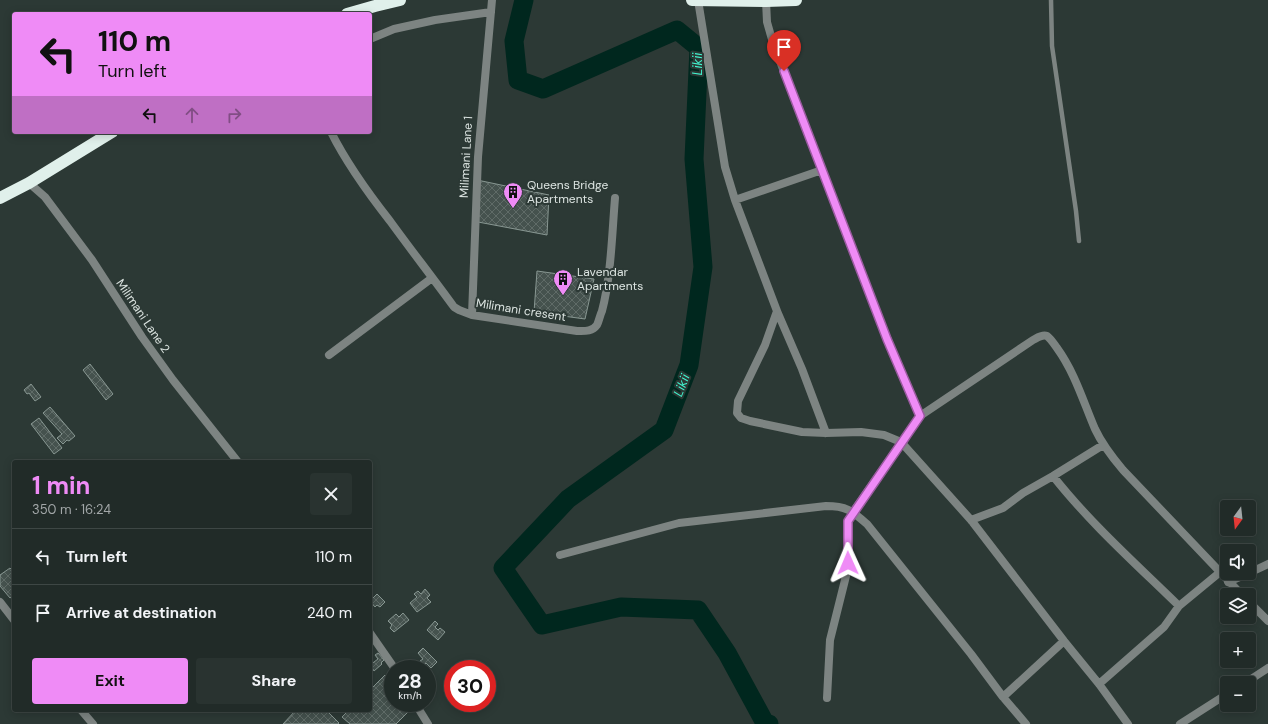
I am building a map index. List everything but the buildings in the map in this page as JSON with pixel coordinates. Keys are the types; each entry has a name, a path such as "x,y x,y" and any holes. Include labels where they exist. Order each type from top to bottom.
{"highway":[{"path":"354,12 400,0"},
{"path":"692,0 796,0"},
{"path":"0,198 29,183 109,134"}],"street":[{"name":"Milimani Lane 1","path":"472,315 478,157 492,0"},
{"path":"698,0 716,111 719,139 725,167 735,200 777,311 802,370 826,433"},
{"path":"766,1 770,32 887,339 920,416"},
{"path":"372,38 394,29 435,20 491,12"},
{"name":"Milimani cresent","path":"331,134 343,155 374,200 454,307 472,315 577,331 586,331 596,326 604,303 607,283 615,198"},
{"path":"735,200 822,170"},
{"name":"Milimani Lane 2","path":"29,183 45,197 92,260 142,337 173,380 236,460"},
{"path":"329,355 432,278"},
{"path":"777,311 765,345 738,400 737,413 741,418 802,432 861,432 884,436 901,442 971,520 1099,684 1128,724"},
{"path":"828,698 830,640 846,576 848,563 848,521 853,512 920,416 1033,340 1042,336 1046,336 1051,340 1062,354 1074,376 1103,445 1123,470 1234,588"},
{"path":"971,520 1003,508 1023,493 1103,445"},
{"path":"1053,476 1093,522 1179,606"},
{"path":"560,555 679,523 826,506 839,506 853,512 868,524 971,654 1003,697 1026,724"},
{"path":"1256,570 1268,564"},
{"path":"1099,684 1164,627 1179,606 1219,573"},
{"path":"1228,582 1233,580"},
{"path":"0,602 12,617"},
{"path":"1256,609 1268,620"},
{"path":"372,636 389,660"},
{"path":"1003,697 1064,641"},
{"path":"1256,676 1268,668"},
{"path":"1180,724 1220,698"},
{"path":"83,712 93,724"},
{"path":"421,712 428,724"}],"lane":[{"path":"1051,0 1052,46 1079,241"}],"waterway":[{"name":"Likii","path":"524,0 514,41 518,80 543,89 677,30 699,48 694,159 703,267 689,365 664,430 568,499 503,568 542,625 621,607 698,610 727,653 765,723 769,724"}],"place":[{"name":"Queens Bridge Apartments","path":"513,209"},
{"name":"Lavendar Apartments","path":"563,296"}],"route":[{"path":"784,71 887,339 920,416 848,521 848,563"}]}
